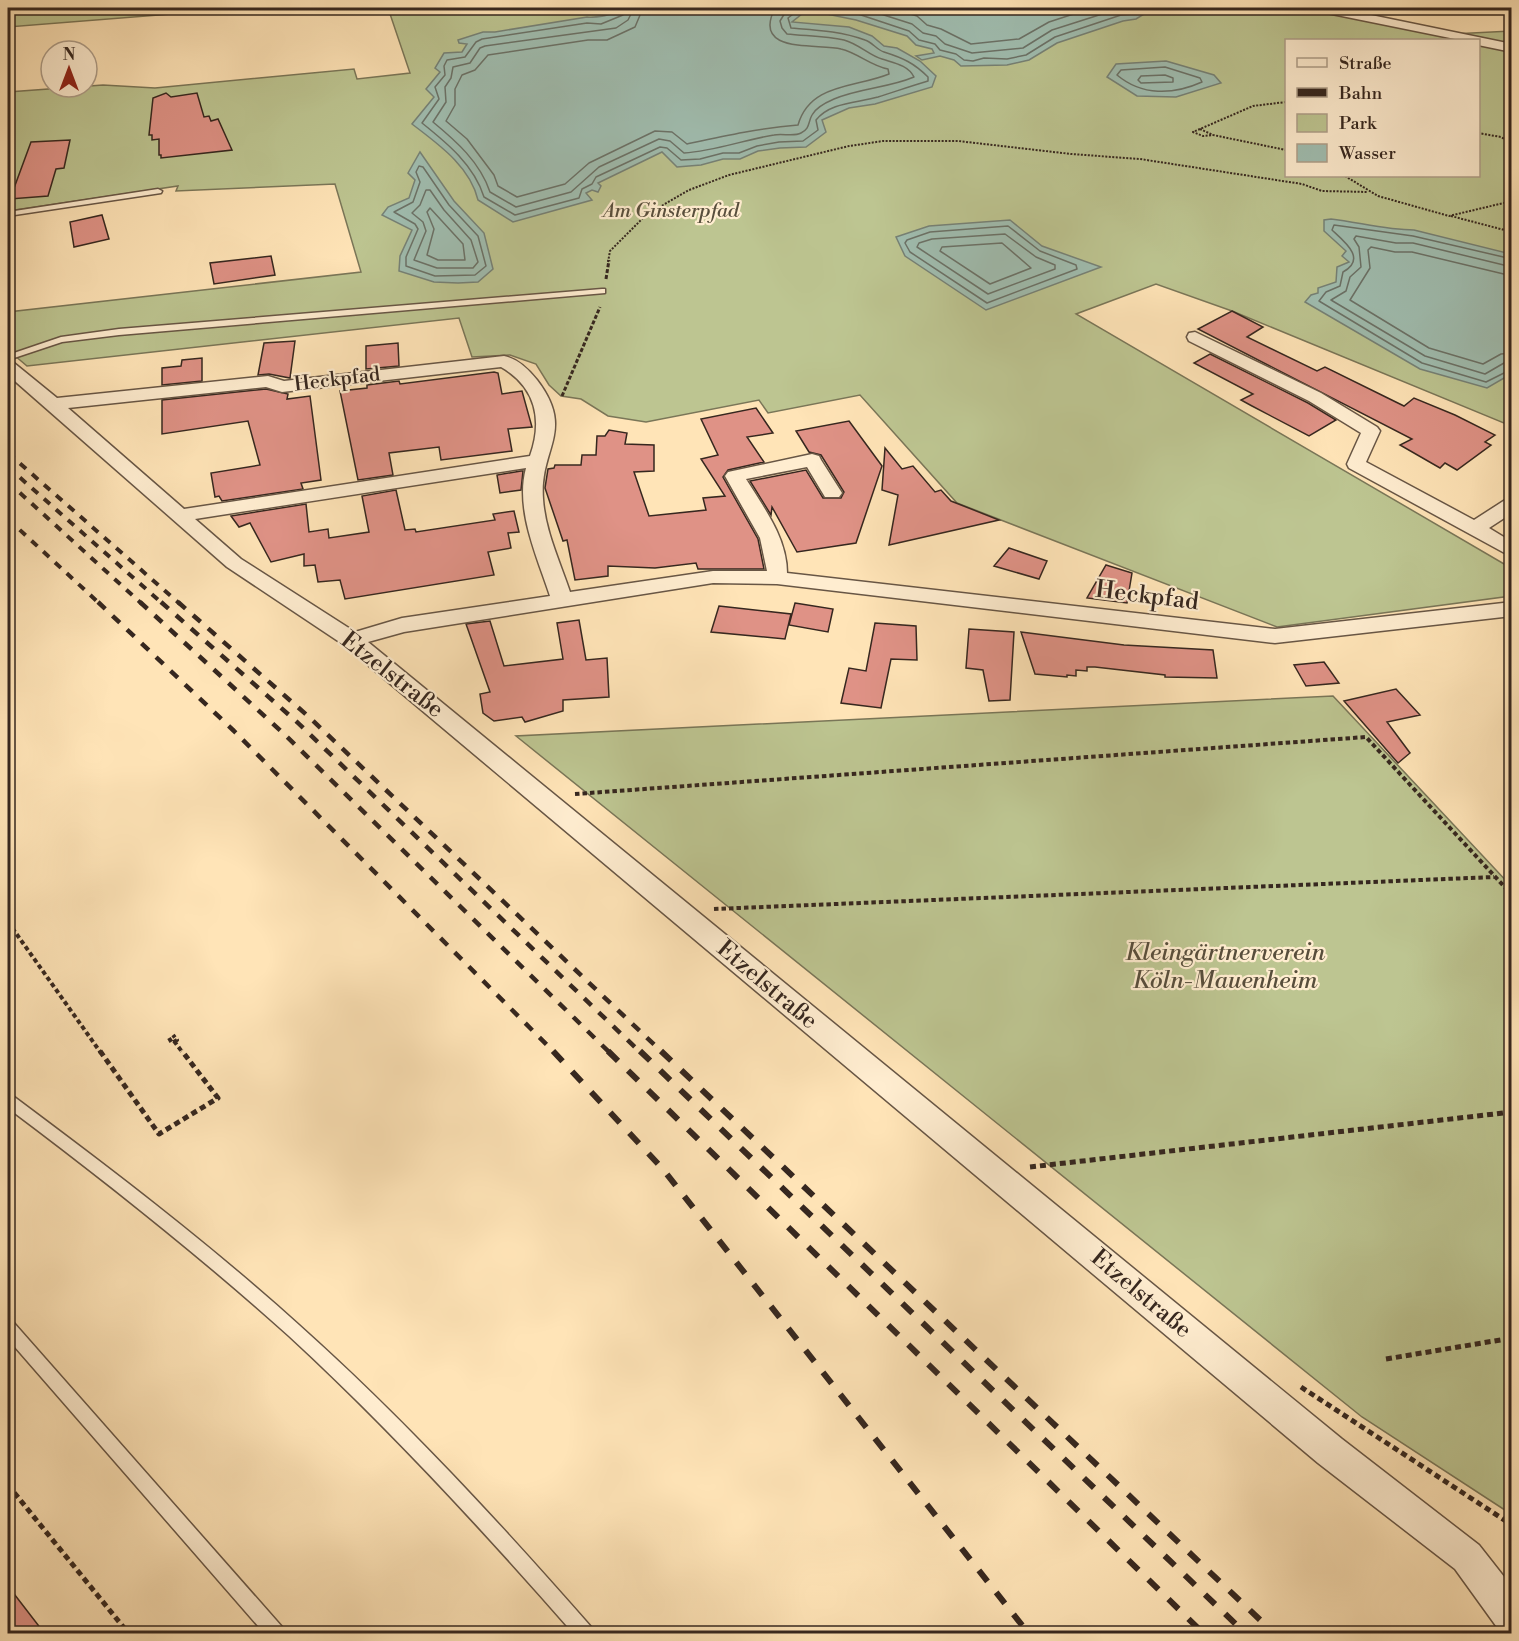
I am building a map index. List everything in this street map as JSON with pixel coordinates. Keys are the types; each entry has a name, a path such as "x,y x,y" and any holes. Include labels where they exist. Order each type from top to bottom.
{"street":[{"path":"1322,8 1468,39"},
{"path":"1480,42 1512,48"},
{"path":"1195,337 1315,397 1371,431 1356,464 1475,528 1512,551"},
{"name":"Heckpfad","path":"53,404 268,381 282,387 504,361 516,366 543,400 548,428 539,460 531,477 532,501 562,600"},
{"name":"Etzelstraße","path":"8,368 53,404 234,563 352,640 1330,1451 1467,1557 1512,1617"},
{"path":"181,515 539,460"},
{"path":"777,578 779,564 773,545 735,476 812,460 832,493"},
{"path":"1475,528 1512,504"},
{"name":"Heckpfad","path":"352,640 402,625 713,577 777,578 1275,636 1512,609"}],"lane":[{"path":"8,214 158,191"},
{"path":"8,358 61,340 119,332 602,291"},
{"path":"8,1100 197,1247 333,1367 454,1487 586,1634"},
{"path":"8,1328 277,1634"}],"path":[{"path":"1213,135 1203,136 1193,132 1233,112 1272,100 1285,102"},
{"path":"1200,129 1213,135 1285,150"},
{"path":"1480,133 1501,137 1512,143"},
{"path":"548,428 586,335 600,307 610,250 646,215 689,190 729,175 849,146 883,141 958,141 1071,154 1140,159 1302,184 1322,191 1368,192 1512,232"},
{"path":"1346,177 1368,192"},
{"path":"1449,216 1512,201"},
{"path":"575,794 1366,737 1512,895"},
{"path":"714,909 1494,877"},
{"path":"8,922 159,1134 218,1098 174,1041 168,1038"},
{"path":"174,1035 177,1040 174,1041"},
{"path":"993,1171 1512,1112"},
{"path":"1386,1359 1512,1338"},
{"path":"8,1485 129,1634"}],"green space":[{"path":"8,8 247,8 8,27"},
{"name":"Am Ginsterpfad","path":"388,8 1315,8 1463,39 1285,39 1285,177 1480,177 1480,43 1511,50 1511,426 1232,311 1156,284 1076,314 1511,568 1511,596 1277,627 957,503 860,395 768,413 759,400 646,422 608,416 581,399 561,396 549,385 536,364 510,355 472,357 459,318 27,366 8,350 8,312 361,272 335,184 176,191 178,186 8,211 8,92 39,90 39,99 99,99 99,85 155,88 354,69 357,79 410,73"},
{"path":"1511,31 1511,45 1480,39 1452,34"},
{"name":"Kleingärtnerverein Köln-Mauenheim","path":"1333,696 1511,886 1511,1514 1362,1417 516,736"}],"water":[{"path":"636,8 1145,8 1146,13 1136,19 1123,21 1057,43 1029,60 1007,65 961,66 954,60 940,56 922,60 916,56 934,53 932,49 916,45 907,36 856,20 807,10 792,22 849,27 872,36 884,46 897,48 920,61 936,76 932,87 875,104 849,108 822,120 826,132 806,147 758,151 740,159 723,159 701,165 677,167 662,152 598,183 601,186 598,192 592,190 586,193 592,200 513,222 478,200 474,188 460,166 412,124 434,97 426,89 440,72 435,68 444,53 462,52 467,44 459,43 458,40 483,32 599,17"},
{"path":"1166,61 1214,75 1221,83 1176,97 1137,96 1107,77 1116,64"},
{"path":"420,152 454,201 484,233 493,269 478,282 434,282 399,271 400,256 412,230 382,215 388,207 409,198 415,180 408,173"},
{"path":"1010,220 1042,246 1101,267 986,310 905,256 896,237 929,226"},
{"path":"1324,220 1414,230 1511,254 1511,374 1487,388 1420,369 1305,302 1311,295 1318,293 1318,288 1336,282 1337,267 1349,262 1342,256 1346,251 1324,231"}],"building":[{"path":"166,93 171,97 197,93 204,117 209,116 211,121 218,119 232,150 161,158 159,139 152,140 152,135 149,135 153,98"},
{"path":"70,140 64,168 56,169 48,196 10,199 31,142"},
{"path":"102,215 109,239 74,247 70,222"},
{"path":"271,256 275,275 214,284 210,263"},
{"path":"1232,311 1263,327 1247,337 1317,371 1325,367 1404,406 1414,398 1455,415 1495,435 1485,442 1491,445 1457,470 1445,463 1440,468 1400,445 1412,439 1198,329"},
{"path":"295,341 290,378 269,374 258,375 264,343"},
{"path":"398,343 399,366 366,369 366,346"},
{"path":"1210,354 1308,403 1336,420 1309,436 1241,400 1253,394 1194,363"},
{"path":"202,358 202,381 162,385 162,368 181,366 182,360"},
{"path":"498,373 502,394 522,391 532,427 508,429 512,451 441,460 439,447 389,453 393,475 358,480 340,391 399,381 400,384"},
{"path":"266,389 288,394 287,399 310,396 321,480 301,483 303,489 222,501 219,496 215,497 211,473 260,465 248,421 162,434 162,400"},
{"path":"756,408 773,433 747,437 764,462 728,470 723,477 758,539 764,569 698,569 696,563 655,568 608,566 608,576 575,580 567,540 563,541 545,488 548,469 554,468 555,465 581,465 582,455 596,455 597,436 605,436 609,430 627,433 625,444 654,445 654,471 634,472 649,516 706,510 703,498 725,496 701,459 718,455 701,419"},
{"path":"849,421 882,466 856,543 797,552 772,507 771,515 750,481 806,470 823,498 841,498 844,492 821,455 809,452 796,431"},
{"path":"885,448 902,469 913,466 935,492 941,490 951,501 999,520 889,545 898,495 882,490"},
{"path":"523,471 521,490 500,493 497,475"},
{"path":"396,490 405,530 415,529 416,532 495,520 493,514 514,511 519,532 508,533 511,548 488,552 494,575 345,599 340,580 318,582 315,565 304,566 304,554 271,562 250,523 239,527 231,516 306,504 309,532 328,529 329,538 369,532 362,496"},
{"path":"1009,548 1047,561 1039,579 994,566"},
{"path":"1106,565 1132,573 1127,603 1087,598"},
{"path":"795,603 833,609 828,632 789,625"},
{"path":"719,606 791,614 785,639 711,632"},
{"path":"579,620 586,660 607,658 609,697 563,700 563,711 525,722 522,717 494,721 483,713 480,694 490,692 466,624 490,621 504,666 563,659 557,623"},
{"path":"875,623 916,626 917,660 891,659 881,708 841,703 849,668 866,671"},
{"path":"969,629 1014,632 1010,700 989,701 983,670 966,668"},
{"path":"1021,632 1124,645 1213,650 1217,678 1165,677 1165,675 1095,667 1087,667 1087,671 1076,670 1076,676 1035,674"},
{"path":"1324,662 1339,683 1306,686 1294,665"},
{"path":"1396,689 1420,715 1387,722 1410,753 1398,763 1344,701"},
{"path":"8,1586 45,1634 8,1634"}],"railway":[{"path":"8,453 180,604"},
{"path":"8,467 163,604"},
{"path":"8,482 142,604"},
{"path":"8,519 100,604"},
{"path":"98,602 234,731 555,1053"},
{"path":"140,602 282,732 610,1053"},
{"path":"161,602 297,722 641,1053"},
{"path":"178,602 309,717 663,1053"},
{"path":"553,1051 662,1168 1029,1634"},
{"path":"608,1051 1204,1634"},
{"path":"640,1051 1246,1634"},
{"path":"661,1051 1275,1634"}]}
